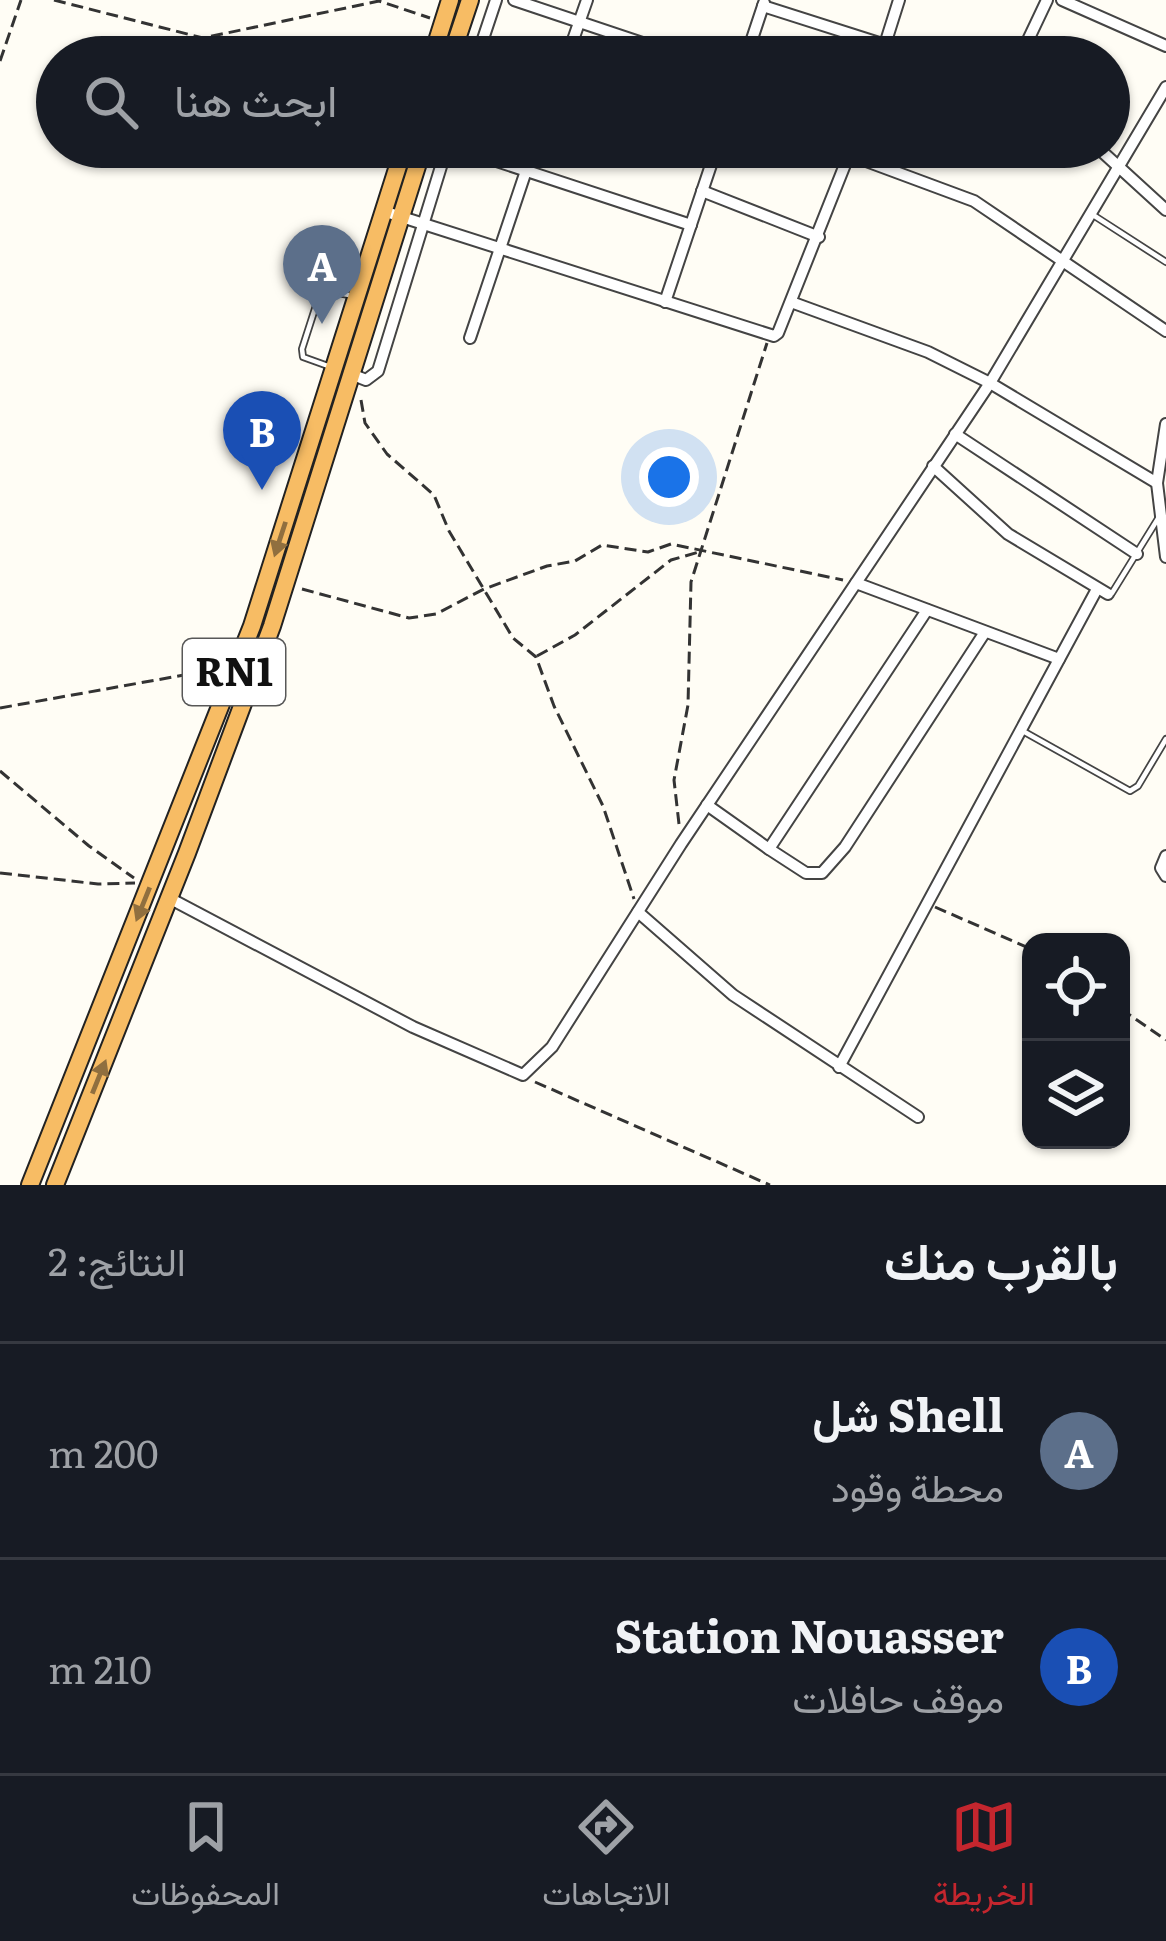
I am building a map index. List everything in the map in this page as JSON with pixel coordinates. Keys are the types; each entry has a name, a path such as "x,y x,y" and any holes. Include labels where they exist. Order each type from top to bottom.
{"highway":[{"path":"439,36 450,0"},
{"path":"459,36 470,0"},
{"name":"RN1","path":"55,1185 170,898 285,584 392,214 400,168"},
{"name":"RN1","path":"392,214 413,168"},
{"name":"RN1","path":"30,1185 227,692 346,372"}],"street":[{"path":"484,36 496,0"},
{"path":"514,0 622,36"},
{"path":"575,36 587,0"},
{"path":"887,36 899,0"},
{"path":"1030,36 1047,0"},
{"path":"1061,0 1166,46"},
{"path":"753,36 764,3 864,36"},
{"path":"1130,149 1164,94"},
{"path":"346,372 369,379 377,371 443,168"},
{"path":"519,168 691,225"},
{"path":"665,302 710,168"},
{"path":"392,214 770,335 778,333 845,168"},
{"path":"893,168 974,201 1166,331"},
{"path":"170,898 413,1027 523,1075 552,1048 707,805 990,383 1118,168"},
{"path":"1123,168 1166,210"},
{"path":"470,338 526,170"},
{"path":"702,191 819,237"},
{"path":"791,302 928,352 990,383 1157,483"},
{"path":"1166,424 1157,483 1166,557"},
{"path":"955,434 1137,554"},
{"path":"839,1067 1058,659 1102,591 1008,534 932,466"},
{"path":"856,583 1058,659"},
{"path":"769,849 927,610"},
{"path":"707,805 806,873 822,873 844,847 985,632"},
{"path":"1166,856 1161,870 1166,877"},
{"path":"638,912 734,995 918,1117"}],"lane":[{"path":"1090,213 1166,262"},
{"path":"346,372 302,355 321,290 366,300"},
{"path":"1102,591 1115,592 1159,517"},
{"path":"1021,730 1130,791 1138,786 1166,739"}],"path":[{"path":"0,61 21,0"},
{"path":"54,0 195,36"},
{"path":"213,36 379,1 443,22"},
{"path":"682,844 674,780 688,704 692,582 770,335"},
{"path":"346,372 365,423 387,454 434,495 449,532 513,638 536,657 554,706 603,806 638,912"},
{"path":"285,584 410,618 436,614 484,589 575,561 602,545 648,552 671,544 856,583"},
{"path":"536,657 575,635 671,560 701,551"},
{"path":"0,708 184,675 227,692"},
{"path":"0,770 89,846 141,883 98,884 0,873"},
{"path":"928,904 1022,945"},
{"path":"1130,1015 1166,1040"},
{"path":"523,1075 563,1097 770,1185"}],"place":[{"name":"Shell شل","path":"322,324"},
{"name":"Station Nouasser","path":"262,490"}]}
